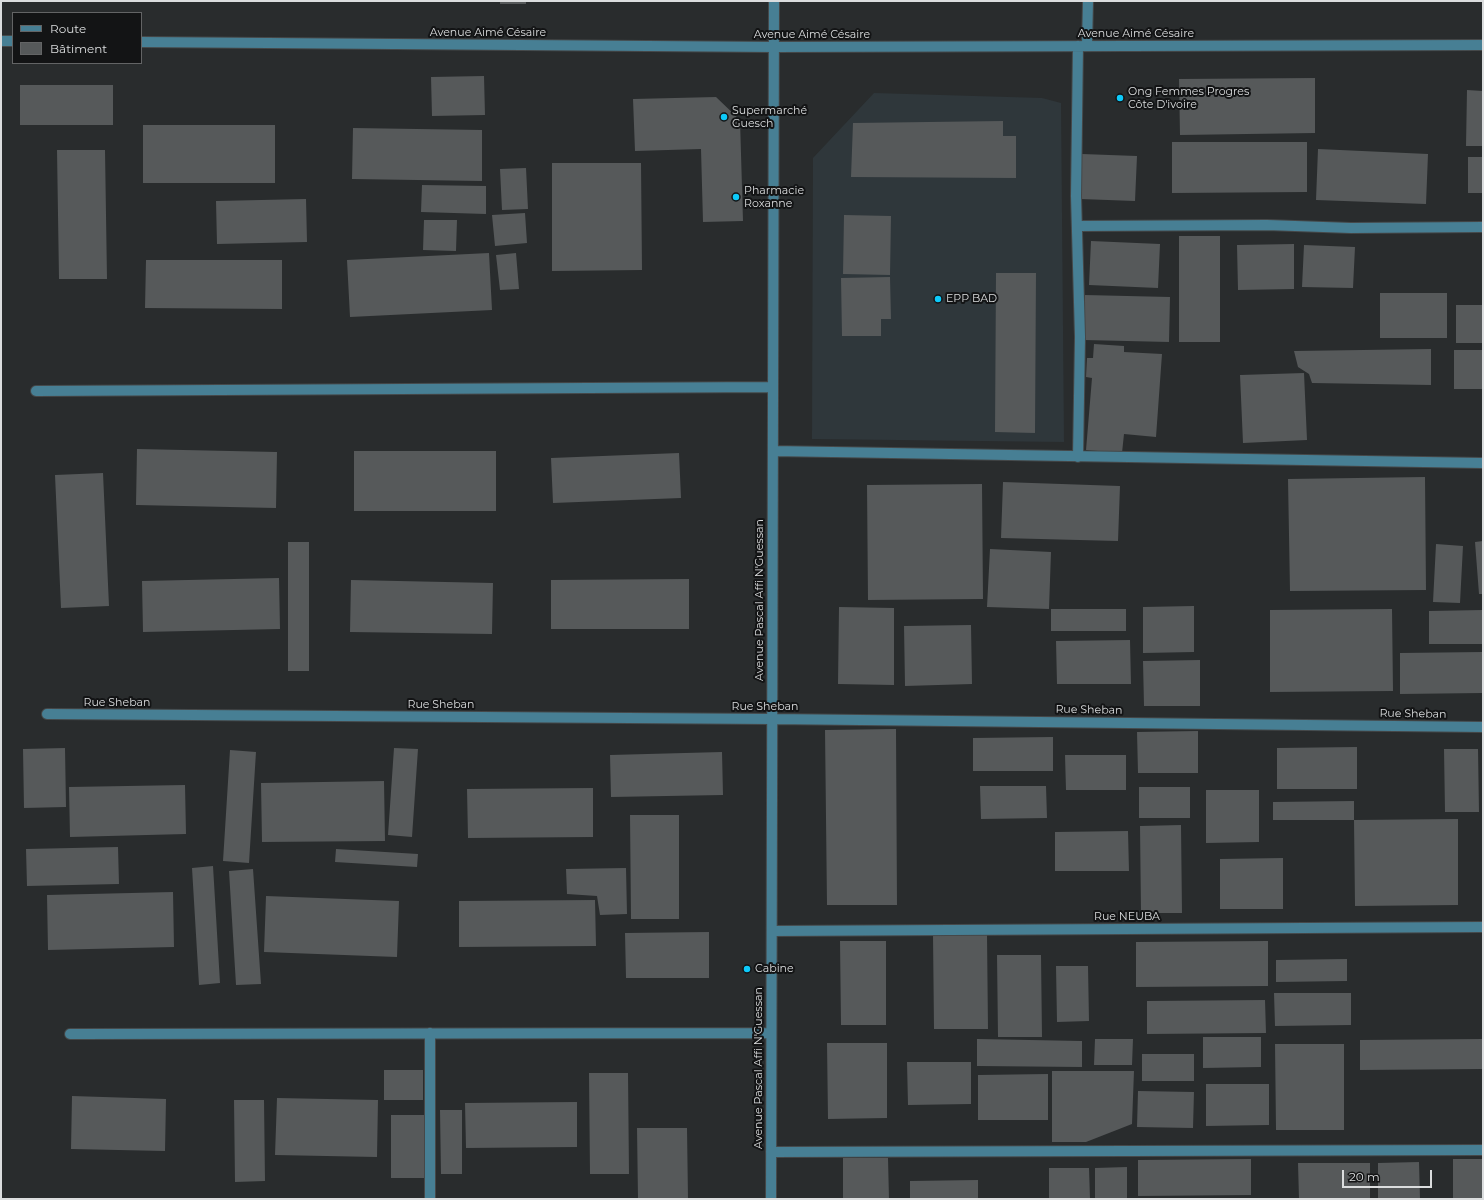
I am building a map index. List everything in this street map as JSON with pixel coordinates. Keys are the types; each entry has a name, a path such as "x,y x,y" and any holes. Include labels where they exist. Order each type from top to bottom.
{"street":[{"name":"Avenue Pascal Affi N'Guessan","path":"771,1199 774,1"},
{"path":"1078,457 1080,336 1077,226 1083,46 1088,1"},
{"path":"1,41 12,41"},
{"name":"Avenue Aimé Césaire","path":"142,42 774,47 1483,45"},
{"path":"1077,226 1267,225 1351,228 1483,227"},
{"path":"36,392 773,387"},
{"path":"773,451 1483,463"},
{"name":"Rue Sheban","path":"47,714 1483,726"},
{"name":"Rue NEUBA","path":"772,931 1483,927"},
{"path":"430,1033 430,1199"},
{"path":"70,1034 771,1033"},
{"path":"771,1152 1483,1150"}],"shaded area":[{"name":"EPP BAD","path":"874,93 1042,98 1061,103 1064,442 812,439 813,158"}],"building":[{"path":"500,1 526,1 526,4 500,4"},
{"path":"484,76 485,115 432,116 431,77"},
{"path":"1315,78 1315,133 1180,135 1179,79"},
{"path":"20,85 113,85 113,125 20,125"},
{"path":"1467,90 1483,91 1483,146 1466,146"},
{"path":"716,97 740,120 743,221 703,222 701,149 635,151 633,99"},
{"path":"1003,121 1003,136 1016,136 1016,178 851,177 853,123"},
{"path":"143,125 275,125 275,183 143,183"},
{"path":"353,128 482,130 482,181 352,179"},
{"path":"1172,142 1307,142 1307,192 1172,193"},
{"path":"1318,149 1428,154 1426,204 1316,200"},
{"path":"57,150 105,150 107,279 59,279"},
{"path":"1082,154 1137,156 1135,201 1080,199"},
{"path":"1468,157 1483,157 1483,193 1468,193"},
{"path":"552,163 641,163 642,270 552,271"},
{"path":"526,168 528,209 502,210 500,169"},
{"path":"422,185 486,186 486,214 421,212"},
{"path":"306,199 307,242 217,244 216,201"},
{"path":"525,213 527,243 495,246 492,215"},
{"path":"844,215 891,216 890,275 843,274"},
{"path":"424,220 457,220 456,251 423,250"},
{"path":"1179,236 1220,236 1220,342 1179,342"},
{"path":"1091,241 1160,244 1158,288 1089,285"},
{"path":"1294,244 1294,289 1238,290 1237,245"},
{"path":"1304,245 1355,247 1353,288 1302,287"},
{"path":"489,253 492,310 350,317 347,260"},
{"path":"516,253 519,289 500,290 496,255"},
{"path":"146,260 282,260 282,309 145,308"},
{"path":"996,273 1036,273 1035,433 995,432"},
{"path":"890,277 891,319 881,319 881,336 842,336 841,278"},
{"path":"1380,293 1447,293 1447,338 1380,338"},
{"path":"1085,295 1170,297 1169,342 1084,340"},
{"path":"1456,305 1483,305 1483,343 1456,343"},
{"path":"1094,344 1124,346 1124,352 1162,354 1156,437 1124,434 1122,453 1086,450 1092,378 1086,377 1087,358 1093,358"},
{"path":"1431,349 1431,385 1312,383 1309,374 1298,367 1294,351"},
{"path":"1454,350 1483,350 1483,389 1454,389"},
{"path":"1304,373 1307,440 1243,443 1240,375"},
{"path":"137,449 277,452 276,508 136,505"},
{"path":"354,451 496,451 496,511 354,511"},
{"path":"679,453 681,498 553,503 551,458"},
{"path":"103,473 109,606 61,608 55,475"},
{"path":"1425,477 1426,590 1290,591 1288,479"},
{"path":"1003,482 1120,486 1118,541 1001,538"},
{"path":"982,484 983,599 868,600 867,485"},
{"path":"1483,541 1483,594 1479,594 1475,542"},
{"path":"288,542 309,542 309,671 288,671"},
{"path":"1436,544 1463,546 1460,603 1433,602"},
{"path":"990,549 1051,552 1049,609 987,607"},
{"path":"279,578 280,629 143,632 142,581"},
{"path":"689,579 689,629 551,629 551,580"},
{"path":"351,580 493,583 492,634 350,632"},
{"path":"1194,606 1194,652 1143,653 1143,607"},
{"path":"839,607 894,608 894,685 838,684"},
{"path":"1051,609 1126,609 1126,631 1051,631"},
{"path":"1392,609 1393,691 1270,692 1270,610"},
{"path":"1483,610 1483,644 1429,644 1429,611"},
{"path":"971,625 972,684 905,686 904,626"},
{"path":"1130,640 1131,684 1057,684 1056,641"},
{"path":"1483,652 1483,693 1400,694 1400,653"},
{"path":"1200,660 1200,706 1144,706 1143,661"},
{"path":"896,729 897,905 827,905 825,730"},
{"path":"1198,731 1198,773 1138,773 1137,732"},
{"path":"1053,737 1053,771 973,771 973,738"},
{"path":"1357,747 1357,789 1277,789 1277,748"},
{"path":"65,748 66,807 24,808 23,749"},
{"path":"394,748 418,749 412,837 388,835"},
{"path":"1444,749 1478,749 1479,812 1445,812"},
{"path":"230,750 256,752 249,863 223,861"},
{"path":"722,752 723,795 611,797 610,755"},
{"path":"1065,755 1126,755 1126,790 1066,790"},
{"path":"384,781 385,841 262,842 261,783"},
{"path":"185,785 186,834 70,837 69,787"},
{"path":"980,786 1046,786 1047,818 981,819"},
{"path":"1139,787 1190,787 1190,818 1139,818"},
{"path":"593,788 593,837 468,838 467,789"},
{"path":"1206,790 1259,790 1259,842 1206,843"},
{"path":"1354,801 1354,820 1273,820 1273,802"},
{"path":"630,815 679,815 679,919 631,919"},
{"path":"1458,819 1458,905 1355,906 1354,820"},
{"path":"1181,825 1182,913 1141,913 1140,826"},
{"path":"1128,831 1129,871 1055,871 1055,832"},
{"path":"118,847 119,884 27,886 26,849"},
{"path":"336,849 418,854 417,867 335,862"},
{"path":"1283,858 1283,909 1220,909 1220,859"},
{"path":"213,866 220,983 199,985 192,868"},
{"path":"626,868 627,914 600,915 597,896 567,894 566,869"},
{"path":"253,869 261,984 236,985 229,871"},
{"path":"173,892 174,947 48,950 47,895"},
{"path":"266,896 399,901 397,957 264,952"},
{"path":"595,900 596,946 459,947 459,901"},
{"path":"709,932 709,978 626,978 625,933"},
{"path":"987,934 988,1029 934,1029 933,935"},
{"path":"840,941 886,941 886,1025 841,1025"},
{"path":"1268,941 1268,986 1136,987 1136,942"},
{"path":"997,955 1041,955 1042,1037 998,1037"},
{"path":"1347,959 1347,981 1276,982 1276,960"},
{"path":"1056,966 1088,966 1089,1021 1057,1022"},
{"path":"1274,993 1351,993 1351,1025 1275,1026"},
{"path":"1265,1000 1266,1033 1147,1034 1147,1001"},
{"path":"1203,1037 1261,1037 1261,1067 1203,1068"},
{"path":"977,1039 1082,1041 1082,1067 977,1066"},
{"path":"1095,1039 1133,1039 1132,1065 1094,1065"},
{"path":"1483,1039 1483,1069 1360,1070 1360,1040"},
{"path":"827,1043 887,1043 887,1118 828,1119"},
{"path":"1275,1044 1344,1044 1344,1130 1276,1130"},
{"path":"1142,1054 1194,1054 1194,1081 1142,1081"},
{"path":"907,1062 971,1062 971,1104 908,1105"},
{"path":"384,1070 423,1070 423,1100 384,1100"},
{"path":"1052,1071 1134,1071 1132,1124 1086,1142 1052,1142"},
{"path":"589,1073 628,1073 629,1174 590,1174"},
{"path":"1048,1074 1048,1120 978,1120 978,1075"},
{"path":"1206,1084 1269,1084 1269,1125 1206,1126"},
{"path":"1138,1091 1194,1092 1193,1128 1137,1127"},
{"path":"72,1096 166,1099 165,1151 71,1149"},
{"path":"277,1098 378,1100 377,1157 275,1155"},
{"path":"234,1100 264,1100 265,1181 235,1182"},
{"path":"577,1102 577,1147 466,1148 465,1103"},
{"path":"440,1110 462,1110 462,1174 441,1174"},
{"path":"391,1115 424,1115 424,1178 391,1178"},
{"path":"637,1128 687,1128 688,1199 638,1199"},
{"path":"843,1158 888,1158 889,1199 843,1199"},
{"path":"1251,1159 1251,1195 1138,1196 1138,1160"},
{"path":"1453,1159 1483,1159 1483,1199 1453,1199"},
{"path":"1419,1162 1420,1199 1378,1199 1378,1163"},
{"path":"1298,1163 1370,1163 1370,1199 1299,1199"},
{"path":"1127,1167 1127,1199 1095,1199 1095,1168"},
{"path":"1049,1168 1089,1168 1090,1199 1049,1199"},
{"path":"978,1180 978,1199 910,1199 910,1181"}],"place":[{"name":"Ong Femmes Progres Côte D'ivoire","path":"1120,98"},
{"name":"Supermarché Guesch","path":"724,117"},
{"name":"Pharmacie Roxanne","path":"736,197"},
{"name":"EPP BAD","path":"938,299"},
{"name":"Cabine","path":"747,969"}]}
